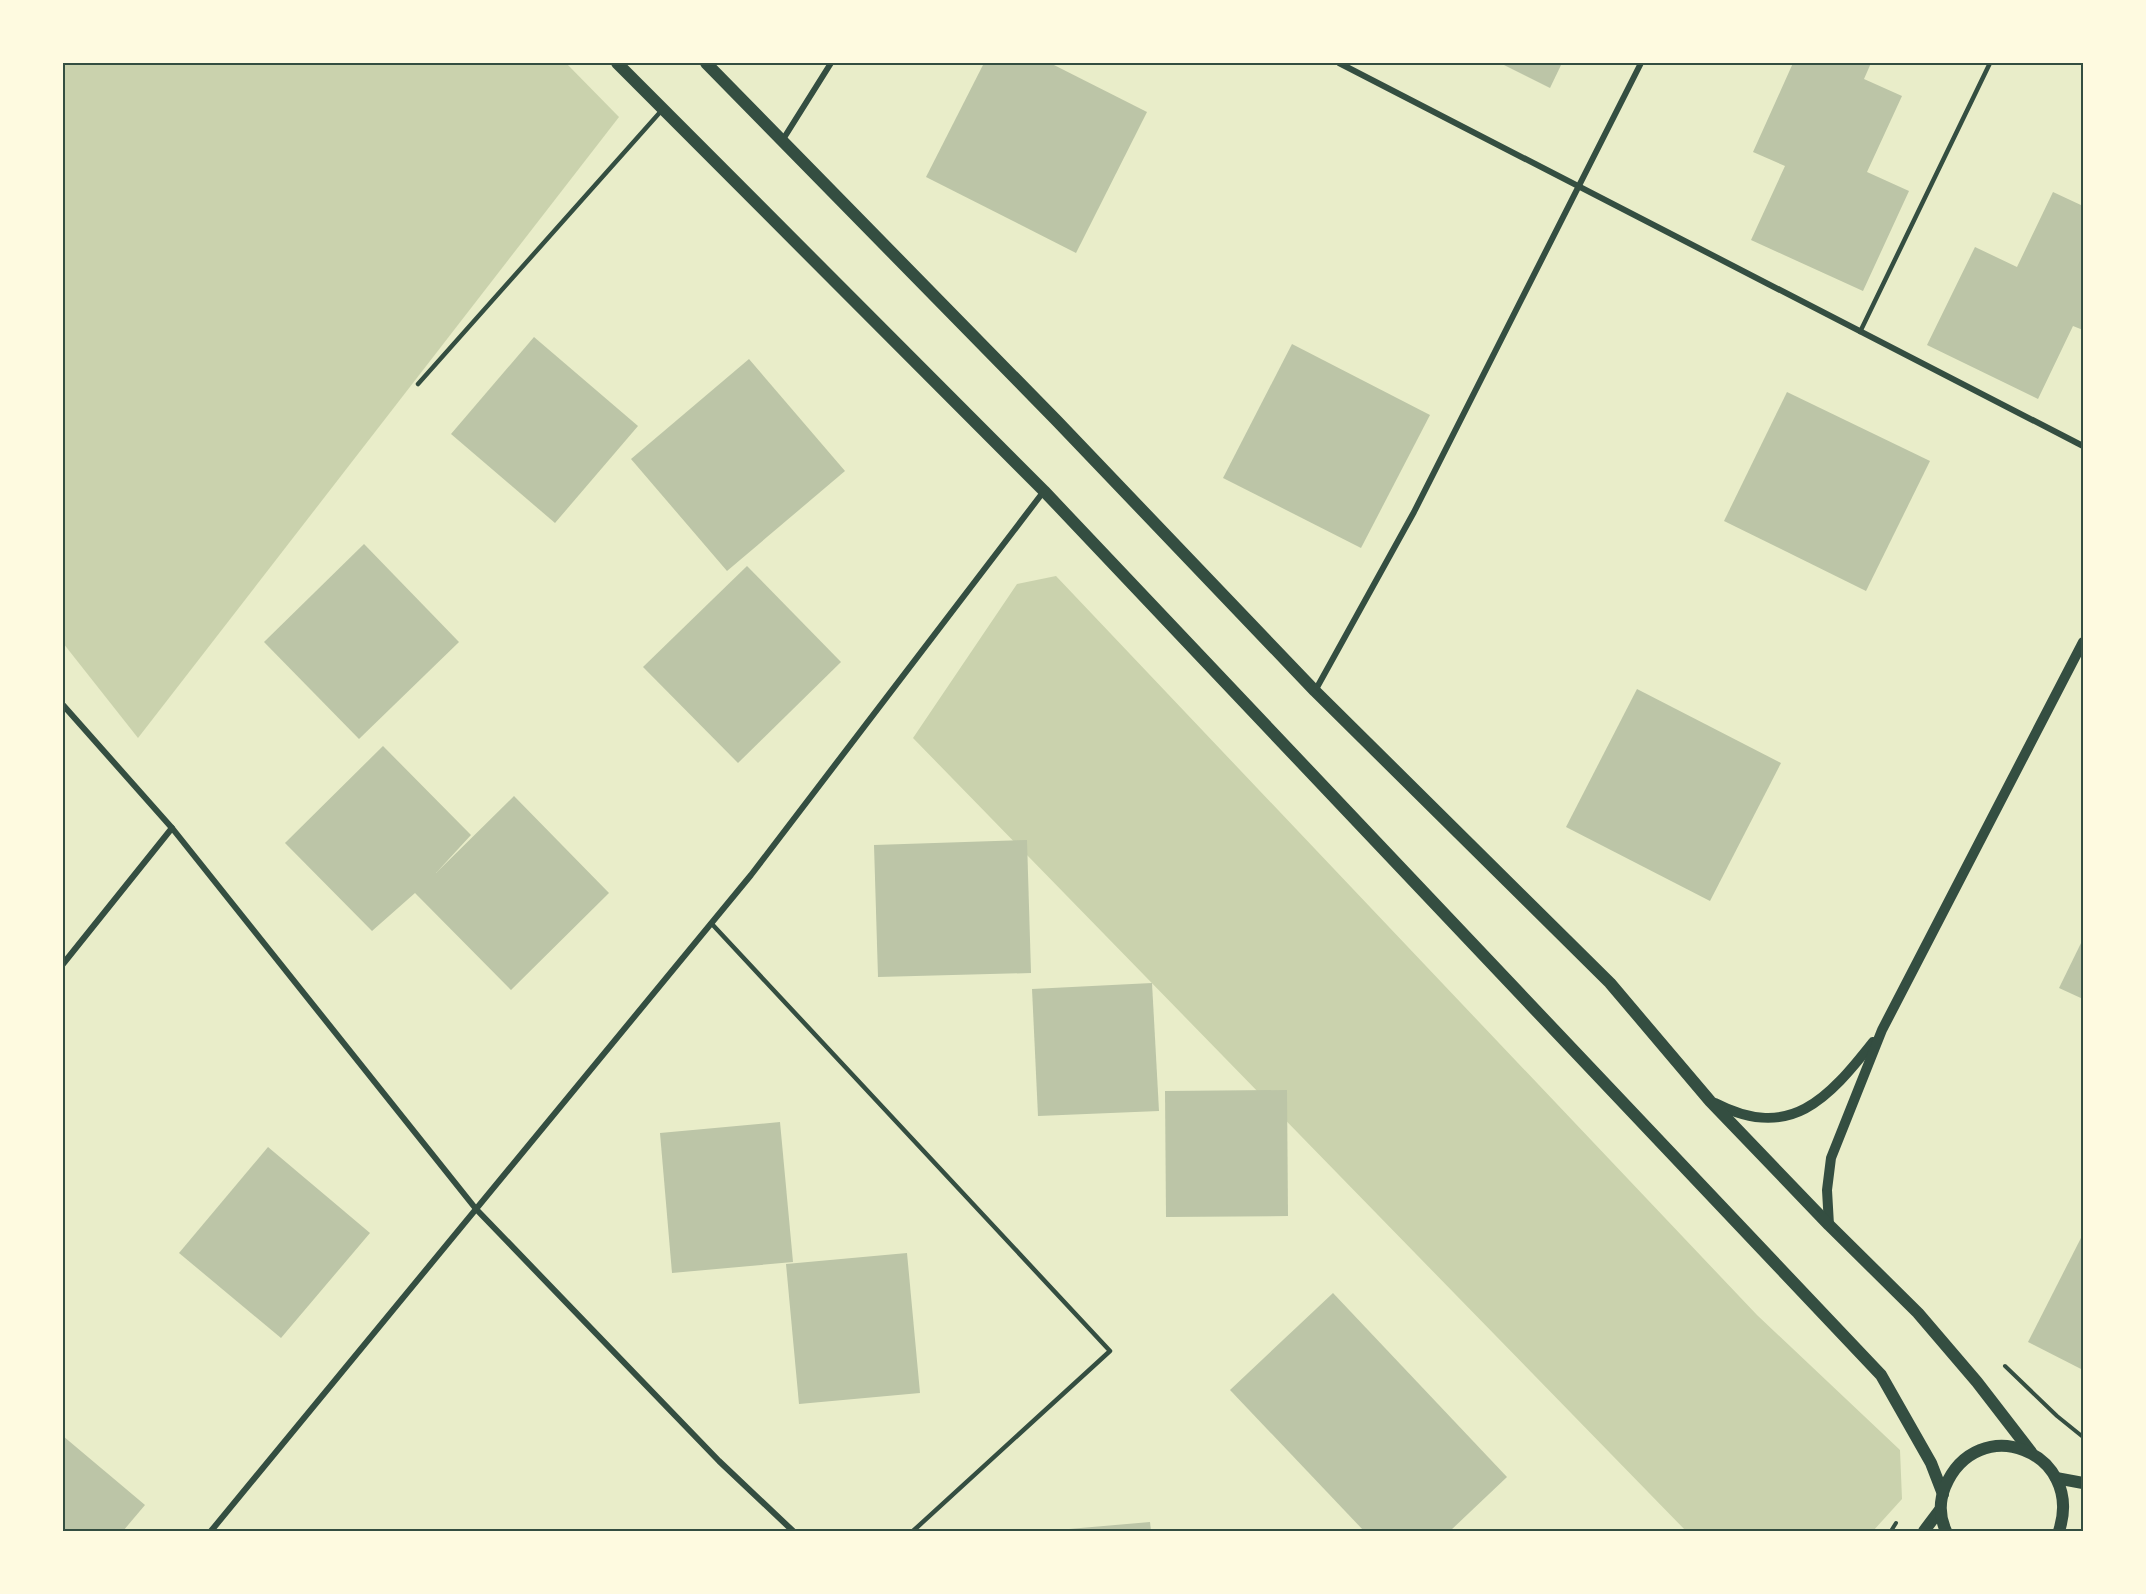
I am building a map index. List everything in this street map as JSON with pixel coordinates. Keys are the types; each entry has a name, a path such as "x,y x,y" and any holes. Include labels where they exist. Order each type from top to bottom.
{"main road":[{"path":"617,63 1044,491 1247,702 1881,1375 1931,1463 1942,1494"},
{"path":"706,63 1057,421 1315,691 1610,983 1710,1101 1829,1225 1918,1312 1977,1382 2031,1452 2048,1465 2064,1498 2064,1517 2059,1531"},
{"path":"1946,1531 1940,1511 1942,1494 1950,1476 1962,1461 1978,1450 1997,1445 2016,1447 2031,1452"},
{"path":"2056,1478 2083,1483"},
{"path":"1924,1531 1940,1511"}],"street":[{"path":"782,142 831,63"},
{"path":"1339,63 2083,446"},
{"path":"1315,691 1414,512 1641,63"},
{"path":"211,1531 751,875 1044,491"},
{"path":"1829,1225 1827,1190 1831,1158 1882,1030 2083,642"},
{"path":"63,705 171,828 476,1209 719,1461 793,1531"},
{"path":"63,964 171,828"},
{"path":"1710,1101 1734,1113 1757,1120 1787,1117 1818,1101 1844,1079 1882,1030"}],"lane":[{"path":"1860,332 1990,63"},
{"path":"418,384 662,110"},
{"path":"711,923 1110,1351 913,1531"}],"path":[{"path":"2005,1366 2057,1416 2083,1437"}],"green space":[{"path":"63,63 566,63 619,117 138,738 63,643"},
{"path":"1056,576 1757,1315 1900,1450 1902,1499 1873,1531 1686,1531 913,738 1017,584"}],"building":[{"path":"984,63 1050,63 1147,112 1076,253 926,177"},
{"path":"1500,63 1562,63 1550,88"},
{"path":"1793,63 1871,63 1864,79 1902,96 1867,172 1909,191 1863,291 1751,240 1785,166 1753,152"},
{"path":"2053,192 2083,206 2083,330 2073,326 2038,399 1927,345 1975,247 2017,267"},
{"path":"534,337 638,426 555,523 451,434"},
{"path":"1292,344 1430,415 1361,548 1223,478"},
{"path":"749,359 845,471 727,571 631,459"},
{"path":"1787,392 1930,461 1866,591 1724,521"},
{"path":"364,544 459,642 359,739 264,642"},
{"path":"747,566 841,662 738,763 643,667"},
{"path":"1637,689 1781,763 1710,901 1566,827"},
{"path":"383,746 471,835 436,873 514,796 609,893 511,990 415,893 372,931 285,843"},
{"path":"1027,840 1031,973 878,977 874,845"},
{"path":"2083,939 2083,999 2059,988"},
{"path":"1152,983 1159,1111 1038,1116 1032,989"},
{"path":"1287,1090 1288,1216 1166,1217 1165,1091"},
{"path":"780,1122 793,1262 672,1273 660,1133"},
{"path":"268,1147 370,1233 281,1338 179,1253"},
{"path":"2083,1234 2083,1370 2028,1342"},
{"path":"907,1253 920,1393 799,1404 786,1264"},
{"path":"1333,1293 1507,1477 1450,1531 1364,1531 1230,1390"},
{"path":"63,1436 145,1505 123,1531 63,1531"},
{"path":"1150,1522 1151,1531 1069,1531 1069,1529"}]}
